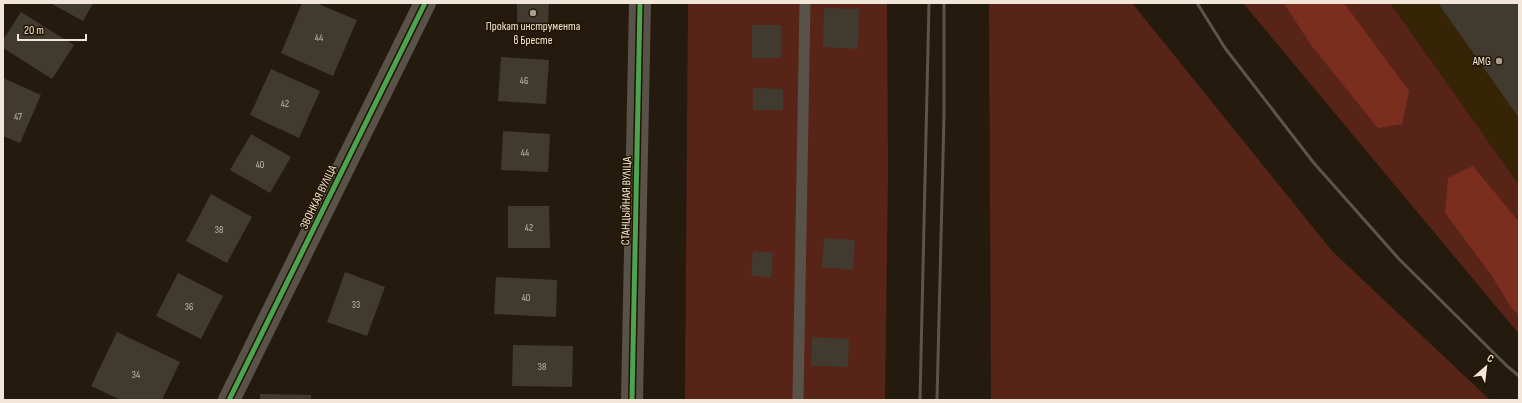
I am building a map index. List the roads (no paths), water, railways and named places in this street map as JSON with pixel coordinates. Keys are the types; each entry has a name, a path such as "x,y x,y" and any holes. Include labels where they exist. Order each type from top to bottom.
{"street":[{"name":"ЗВОНКАЯ ВУЛІЦА","path":"229,400 425,3"},
{"name":"СТАНЦЫЙНАЯ ВУЛІЦА","path":"632,400 640,3"}],"lane":[{"path":"798,400 805,3"}],"railway":[{"path":"920,400 929,3"},
{"path":"937,400 944,116 944,3"},
{"path":"1197,3 1225,48 1313,162 1399,259 1507,366 1519,376"}],"place":[{"name":"Прокат инструмента в Бресте","path":"533,13"},
{"name":"AMG","path":"1499,61"}]}
